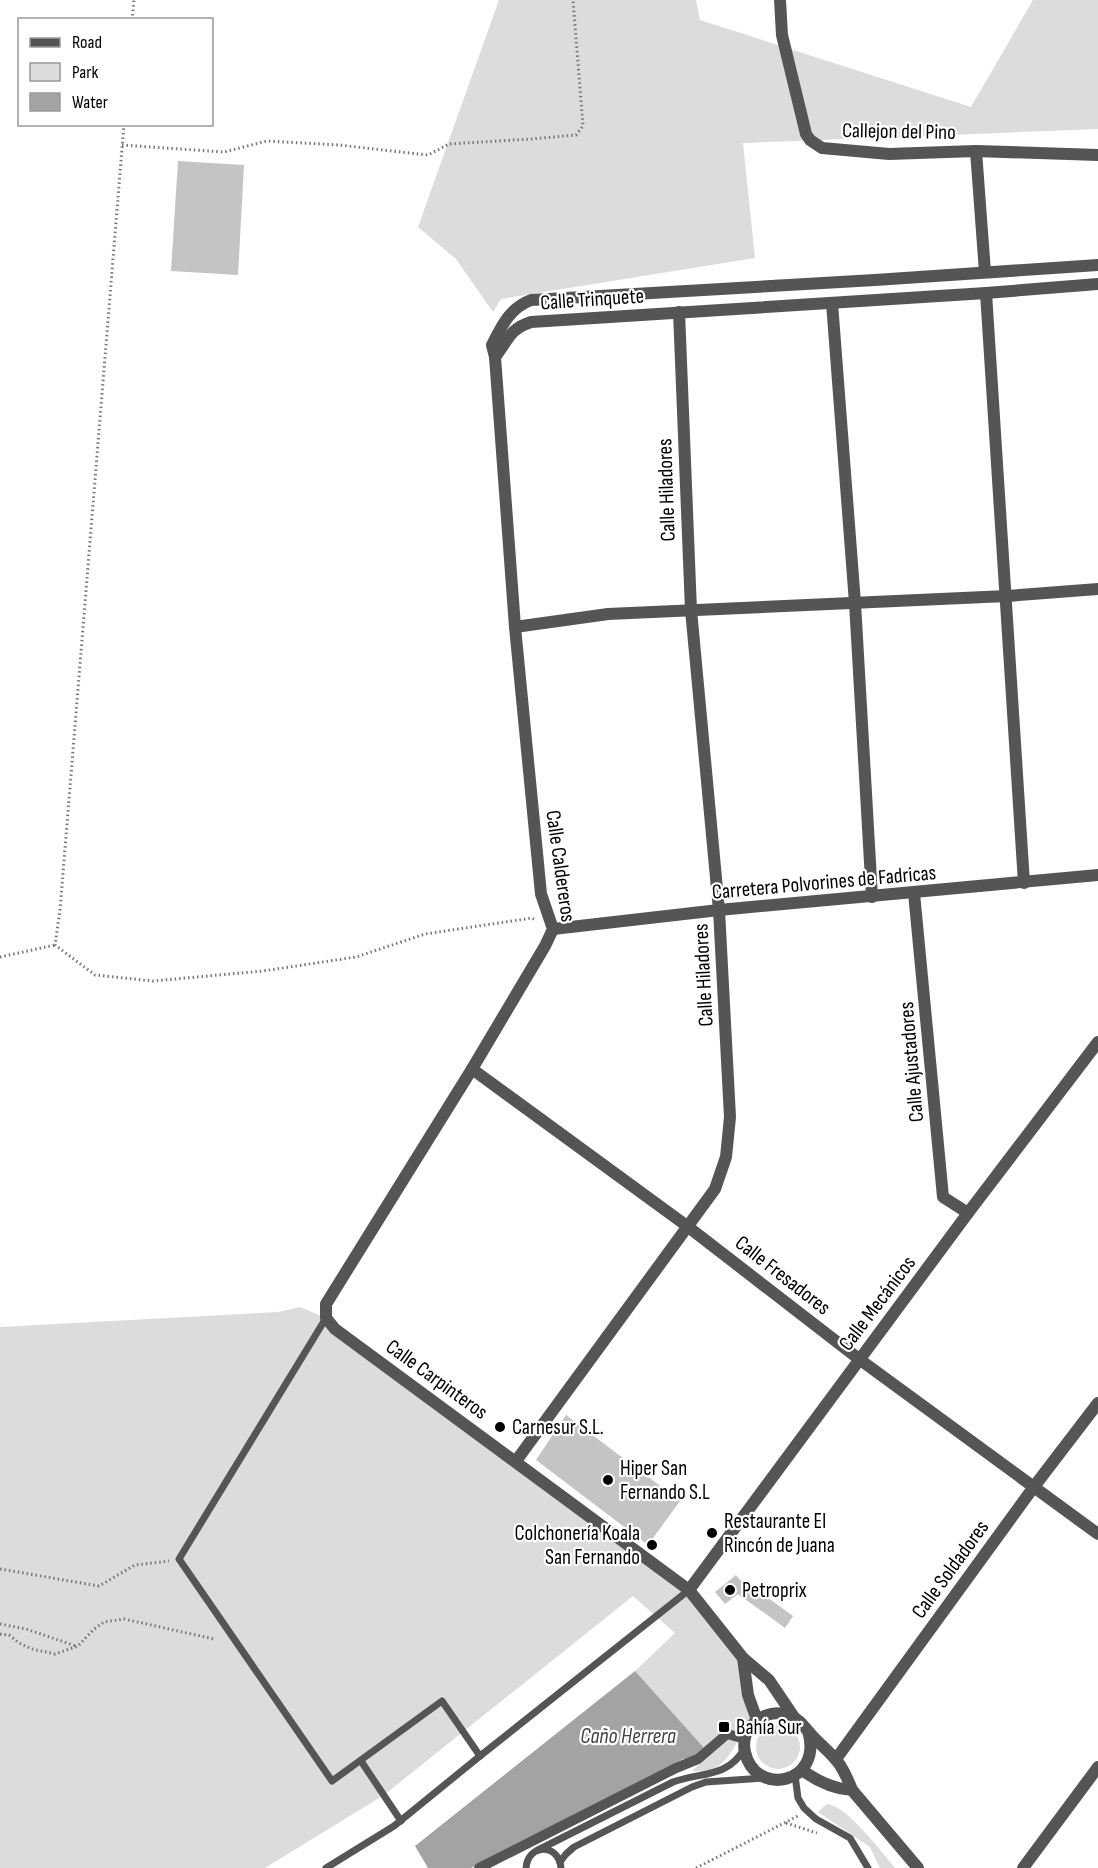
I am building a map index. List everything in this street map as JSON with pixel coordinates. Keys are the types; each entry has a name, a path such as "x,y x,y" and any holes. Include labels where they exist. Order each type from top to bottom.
{"street":[{"name":"Callejon del Pino","path":"780,0 782,35 806,134 815,145 834,150 889,154 976,152 1098,155"},
{"path":"976,152 985,272"},
{"name":"Calle Trinquete","path":"495,357 492,345 502,326 512,311 520,304 531,300 1098,265"},
{"name":"Calle Trinquete","path":"495,357 511,332 531,322 1098,284"},
{"path":"986,293 1024,883"},
{"path":"832,303 855,603 872,897"},
{"name":"Calle Hiladores","path":"516,1461 715,1188 726,1157 730,1117 719,910 691,610 679,312"},
{"name":"Calle Caldereros","path":"326,1318 326,1304 472,1069 546,946 553,929 542,897 516,627 495,357"},
{"path":"516,627 608,614 1007,596 1098,589"},
{"name":"Carretera Polvorines de Fadricas","path":"553,929 719,910 1098,875"},
{"name":"Calle Ajustadores","path":"914,893 943,1197 968,1213"},
{"name":"Calle Mecánicos","path":"689,1590 859,1359 1098,1042"},
{"name":"Calle Fresadores","path":"472,1069 687,1226 859,1359 1098,1534"},
{"name":"Calle Carpinteros","path":"326,1318 335,1329 689,1590 743,1658"},
{"name":"Calle Soldadores","path":"836,1759 1033,1488 1098,1403"},
{"path":"743,1658 769,1680 794,1717 836,1759 852,1790 918,1868"},
{"path":"743,1658 748,1695 757,1720"},
{"path":"794,1717 781,1713 769,1714 757,1720 749,1728 744,1744 747,1762 755,1772 766,1778 777,1780 787,1779 798,1773 808,1761 811,1742 808,1731"},
{"path":"479,1868 698,1759 727,1734 744,1744"},
{"path":"1023,1868 1098,1767"},
{"path":"798,1773 833,1787 852,1790"}],"lane":[{"path":"326,1318 179,1559 332,1781 442,1701 480,1756"},
{"path":"326,1868 401,1821 689,1590"},
{"path":"526,1868 529,1857 538,1850 673,1782 688,1776 715,1773 727,1767 739,1759 744,1744"},
{"path":"361,1761 401,1821"},
{"path":"798,1773 798,1798 804,1808 816,1819 850,1838 868,1868"},
{"path":"561,1865 566,1854 574,1848 692,1787 706,1782 766,1778"},
{"path":"538,1850 549,1850 554,1853 561,1865"}],"path":[{"path":"132,18 134,0"},
{"path":"122,145 224,152 267,141 339,145 428,155 449,144 576,135 583,126 573,0"},
{"path":"55,945 60,910 124,126"},
{"path":"0,957 55,945 95,975 153,981 263,970 356,957 425,934 532,918 553,929"},
{"path":"0,1569 99,1586 135,1565 179,1559"},
{"path":"0,1634 9,1635 32,1649 55,1654 78,1646 104,1622 124,1619 214,1639"},
{"path":"0,1624 49,1635 78,1646"},
{"path":"696,1868 784,1823"}],"green space":[{"path":"499,0 696,0 700,20 971,107 1033,0 1098,0 1098,129 743,143 755,258 501,299 493,312 456,259 418,227"},
{"path":"300,1307 326,1318 689,1590 743,1658 757,1720 729,1739 737,1742 729,1756 720,1765 708,1770 692,1771 724,1742 698,1759 635,1671 675,1633 633,1596 384,1795 265,1868 0,1868 0,1327 278,1312"},
{"path":"778,1725 787,1726 794,1731 799,1738 799,1756 794,1763 787,1768 778,1769 769,1768 762,1763 757,1756 756,1747 757,1738 762,1731 769,1726"},
{"path":"827,1804 835,1806 853,1820 895,1868 880,1868 870,1847 818,1812"}],"water":[{"name":"Caño Herrera","path":"635,1671 704,1748 693,1758 683,1759 471,1868 428,1868 415,1846"}],"building":[{"path":"178,161 244,165 238,275 171,271"},
{"name":"Hiper San Fernando S.L","path":"566,1415 680,1501 648,1545 536,1460"},
{"path":"736,1575 753,1595 757,1590 793,1616 785,1628 738,1594 725,1604 715,1592"}],"place":[{"name":"Carnesur S.L.","path":"500,1427"},
{"name":"Hiper San Fernando S.L","path":"608,1480"},
{"name":"Restaurante El Rincón de Juana","path":"712,1533"},
{"name":"Colchonería Koala San Fernando","path":"652,1545"},
{"name":"Petroprix","path":"730,1590"},
{"name":"Bahía Sur","path":"724,1727"}]}
